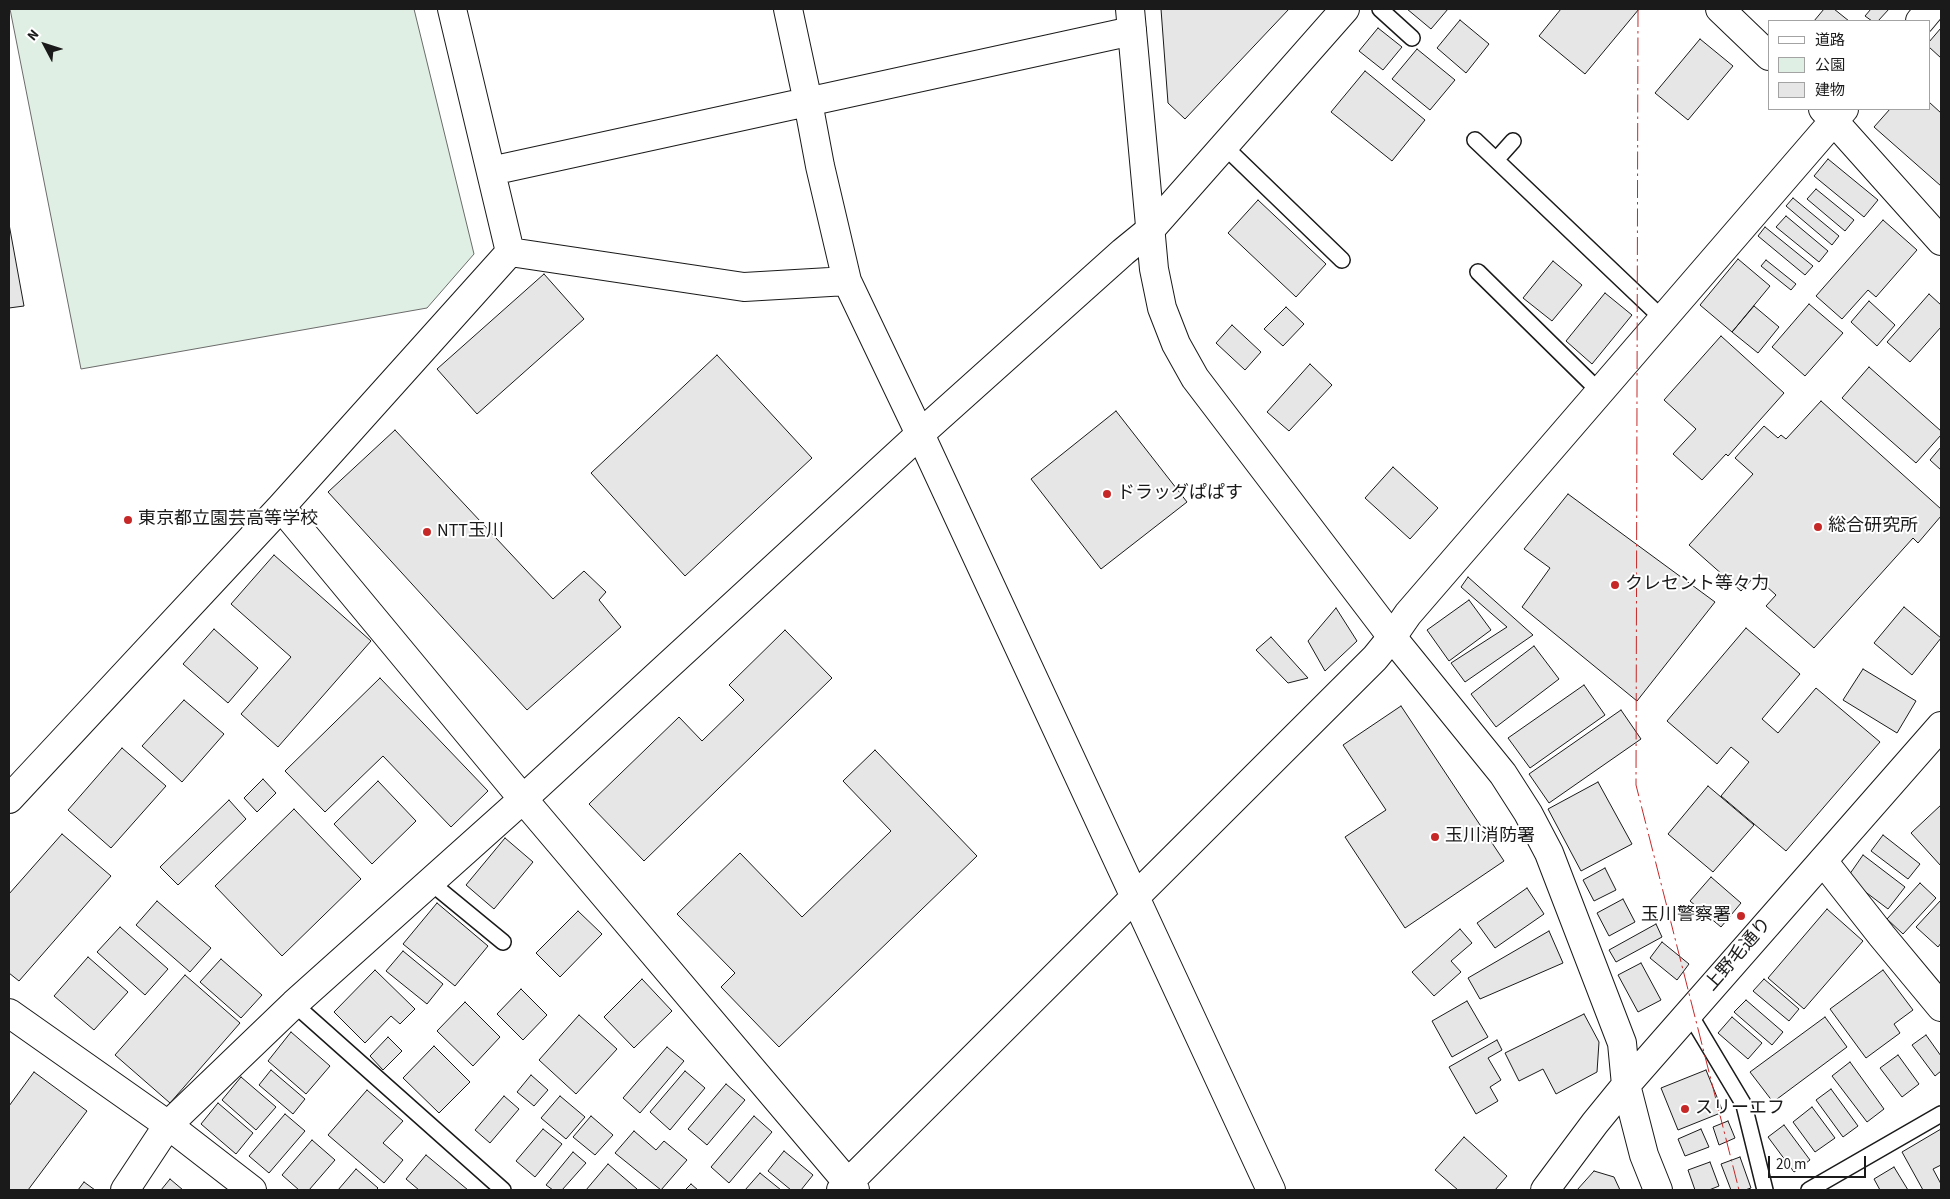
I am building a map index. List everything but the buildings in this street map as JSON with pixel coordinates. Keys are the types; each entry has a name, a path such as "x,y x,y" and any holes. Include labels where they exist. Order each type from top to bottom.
{"street":[{"path":"452,9 510,252"},
{"path":"788,9 820,166 847,281 1271,1190"},
{"path":"125,1190 168,1125 294,1004 523,799 920,434 1122,252 1150,230 1345,9"},
{"path":"1720,9 1768,55"},
{"path":"1921,20 1930,9"},
{"path":"491,171 808,102 1131,20 1154,269 1162,308 1176,344 1201,386 1392,637 1503,774 1528,813 1550,853 1622,1043 1626,1085 1644,1155 1658,1190"},
{"path":"281,507 848,1188 1362,671 1392,637 1408,614 1663,319 1834,113 1941,241"},
{"path":"510,252 744,287 847,281"},
{"path":"9,799 281,507 510,252"},
{"name":"上野毛通り","path":"1545,1190 1626,1085 1941,728"},
{"path":"1822,861 1941,1007"},
{"path":"9,1013 168,1125 252,1190"}],"lane":[{"path":"1380,9 1412,38"},
{"path":"1475,140 1663,319"},
{"path":"1496,160 1513,141"},
{"path":"1224,146 1342,260"},
{"path":"1478,272 1600,392"},
{"path":"430,882 503,942"},
{"path":"294,1004 503,1190"},
{"path":"1689,1012 1744,1105 1765,1190"},
{"path":"1809,1190 1941,1114"}],"green space":[{"path":"10,9 414,9 474,254 427,308 81,369"}],"power":[{"path":"1638,9 1636,785 1739,1190"}],"place":[{"name":"ドラッグぱぱす","path":"1107,494"},
{"name":"東京都立園芸高等学校","path":"128,520"},
{"name":"総合研究所","path":"1818,527"},
{"name":"NTT玉川","path":"427,532"},
{"name":"クレセント等々力","path":"1615,585"},
{"name":"玉川消防署","path":"1435,837"},
{"name":"玉川警察署","path":"1741,916"},
{"name":"スリーエフ","path":"1685,1109"}]}
